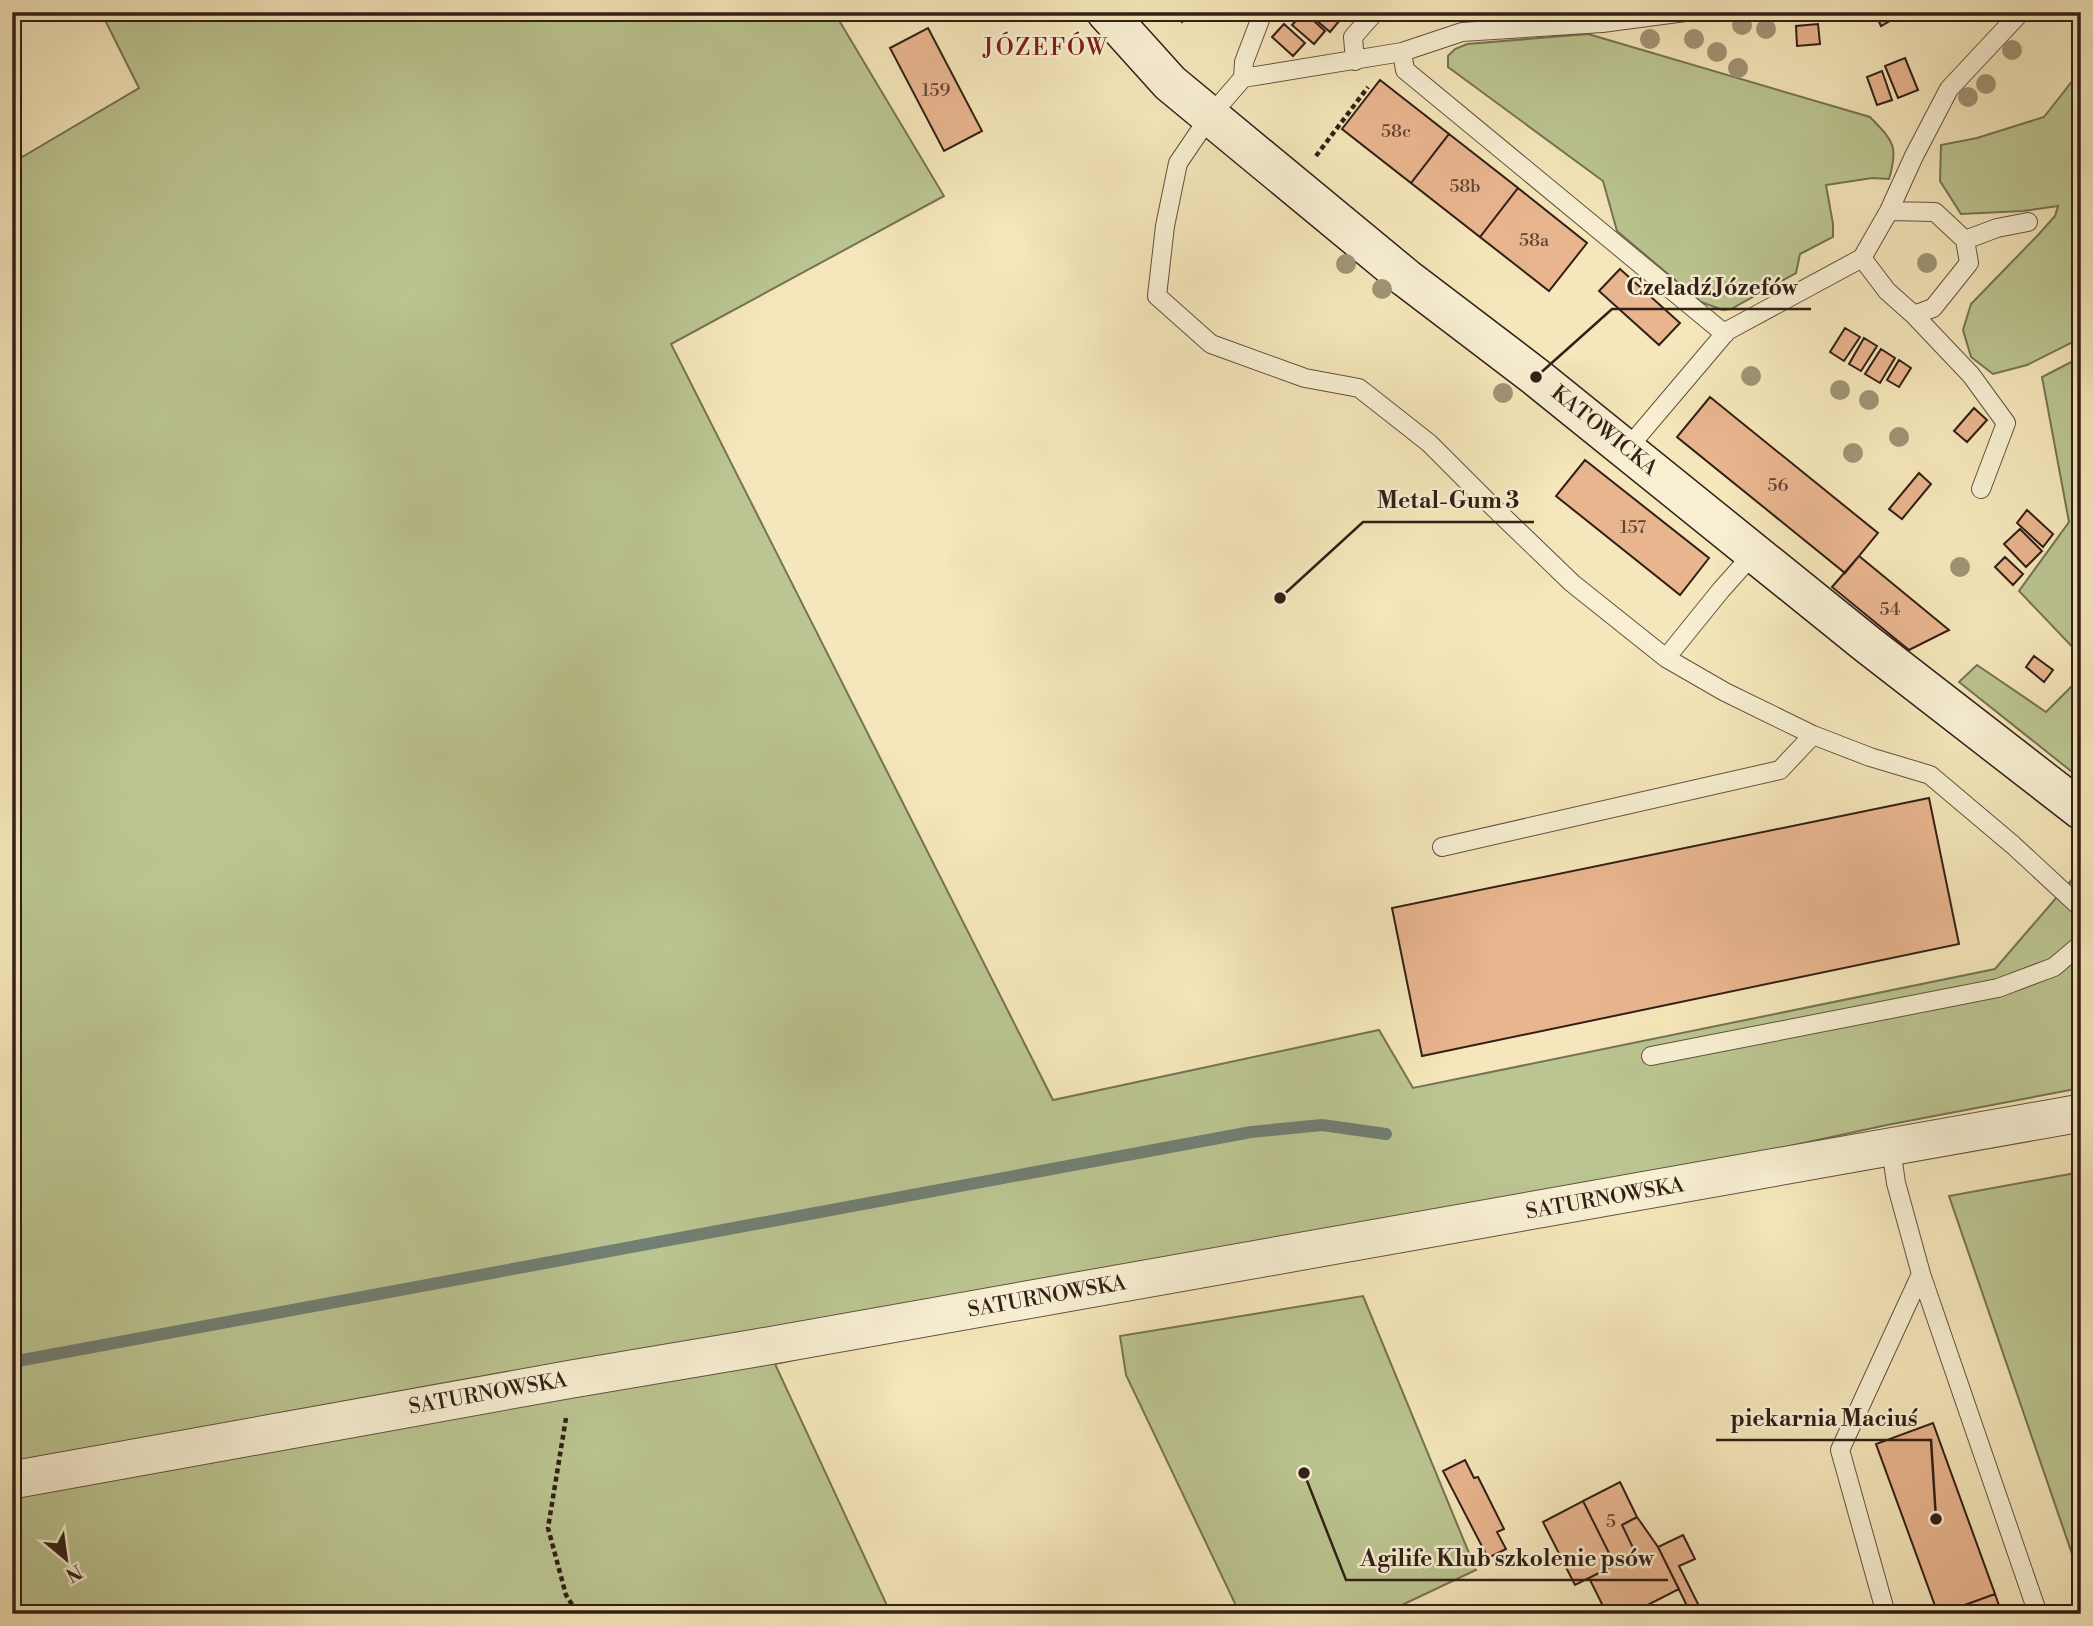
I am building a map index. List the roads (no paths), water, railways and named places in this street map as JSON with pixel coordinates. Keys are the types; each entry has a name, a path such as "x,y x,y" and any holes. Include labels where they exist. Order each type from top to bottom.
{"street":[{"name":"KATOWICKA","path":"1106,12 1170,83 1406,278 1628,450 1878,653 2081,810"},
{"name":"SATURNOWSKA","path":"12,1480 2081,1113"}],"lane":[{"path":"1263,12 1252,35 1244,62 1243,78 1210,116 1178,163 1165,226 1157,296 1211,344 1306,378 1359,388 1429,443 1572,583 1666,658 1725,692 1813,735 1870,757 1930,775 2013,845 2081,908"},
{"path":"1355,61 1353,37 1375,12"},
{"path":"1243,78 1402,52 1462,32 1602,23 1685,12"},
{"path":"1628,450 1725,334 1862,258 1889,211 1914,156 1950,89 2021,12"},
{"path":"1402,52 1405,70 1725,334"},
{"path":"1889,211 1935,212 1965,240 1969,263 1933,308 1914,315"},
{"path":"1965,240 1997,228 2028,222"},
{"path":"1862,258 1886,291 1914,315 1971,375 2006,423 1981,489"},
{"path":"1666,658 1754,553"},
{"path":"1442,847 1780,770 1813,735"},
{"path":"1651,1056 1998,988 2054,967 2081,944"},
{"path":"1891,1148 1896,1183 1921,1274 2038,1614"},
{"path":"1886,1614 1840,1450 1921,1274"}],"waterway":[{"path":"12,1362 1251,1132 1322,1125 1386,1134"}],"place":[{"name":"Czeladź Józefów","path":"1536,377"},
{"name":"Metal-Gum 3","path":"1280,598"},
{"name":"Agilife Klub szkolenie psów","path":"1304,1473"},
{"name":"piekarnia Maciuś","path":"1936,1519"}],"district":[{"name":"JÓZEFÓW","path":"1046,48"}]}
